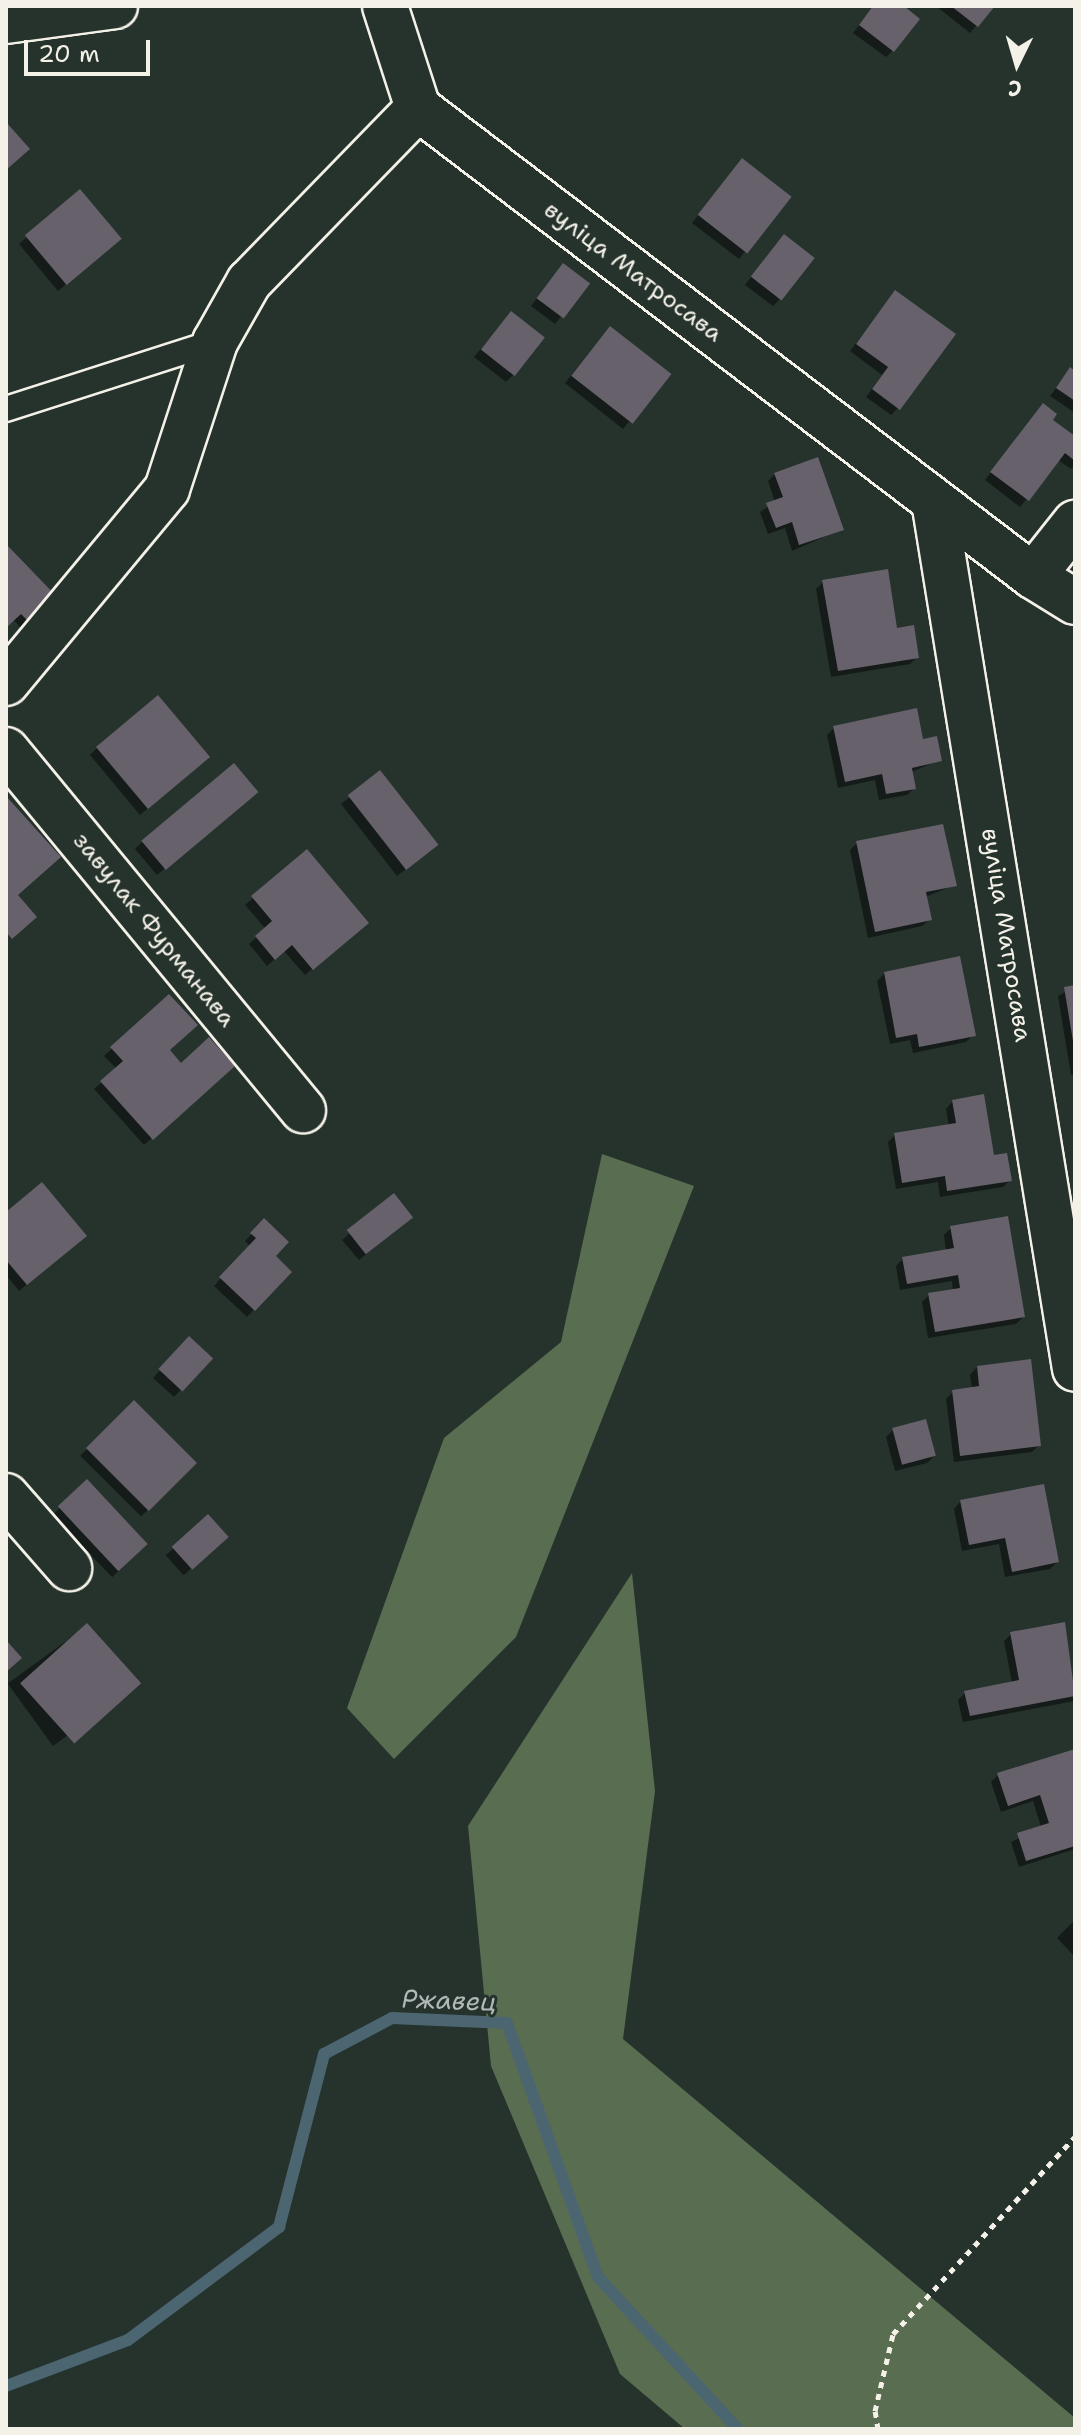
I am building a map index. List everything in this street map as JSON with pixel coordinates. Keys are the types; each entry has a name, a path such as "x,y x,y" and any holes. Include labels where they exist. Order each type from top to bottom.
{"street":[{"path":"6,21 115,6"},
{"path":"6,683 167,489 215,342 249,282 418,108 385,6"},
{"name":"вуліца Матросава","path":"418,108 1033,576 1075,602"},
{"name":"вуліца Матросава","path":"934,501 1075,1369"},
{"path":"1033,576 1075,523"},
{"name":"завулак Фурманава","path":"6,750 303,1110"},
{"path":"6,1496 69,1568"}],"lane":[{"path":"6,409 215,342"}],"path":[{"path":"878,2429 875,2411 893,2334 1075,2137"}],"green space":[{"path":"602,1154 694,1186 516,1637 394,1759 347,1708 444,1438 561,1342"},
{"path":"632,1573 655,1791 623,2039 1075,2418 1075,2429 685,2429 620,2374 491,2066 468,1826"}],"building":[{"path":"873,6 904,6 920,19 894,52 859,25"},
{"path":"951,6 995,6 978,27"},
{"path":"6,122 30,149 6,170"},
{"path":"742,158 792,197 747,254 698,215"},
{"path":"80,189 122,239 67,285 25,235"},
{"path":"784,234 815,258 781,301 751,277"},
{"path":"563,263 590,283 564,319 537,298"},
{"path":"895,290 956,334 900,410 872,389 888,367 856,344"},
{"path":"511,311 545,337 515,376 481,350"},
{"path":"610,326 671,374 633,424 571,376"},
{"path":"1070,367 1075,371 1075,401 1056,388"},
{"path":"1043,403 1057,414 1053,420 1075,436 1075,461 1065,453 1029,501 990,472"},
{"path":"818,457 844,530 799,545 792,522 776,528 766,503 783,497 774,473"},
{"path":"6,544 62,602 35,628 21,614 6,628"},
{"path":"888,569 897,628 914,625 919,658 838,671 822,580"},
{"path":"158,695 210,757 148,809 96,747"},
{"path":"917,708 923,739 937,736 942,761 912,768 916,789 886,794 882,774 845,782 833,726"},
{"path":"234,763 258,792 166,870 141,841"},
{"path":"380,770 438,845 406,870 348,795"},
{"path":"6,796 61,857 18,895 37,917 12,939 6,932"},
{"path":"943,824 957,886 926,892 932,920 875,932 856,841"},
{"path":"307,849 369,923 313,970 292,945 275,960 255,936 272,921 251,896"},
{"path":"960,956 976,1036 919,1047 917,1034 896,1038 884,972"},
{"path":"1075,985 1075,1041 1073,1041 1064,987"},
{"path":"169,994 198,1025 170,1050 181,1063 209,1037 235,1066 153,1140 100,1081 123,1061 110,1047"},
{"path":"984,1094 994,1155 1007,1153 1012,1181 947,1191 945,1176 902,1183 894,1133 956,1123 952,1100"},
{"path":"42,1182 87,1236 27,1285 6,1260 6,1212"},
{"path":"394,1193 413,1217 366,1254 347,1230"},
{"path":"1008,1216 1025,1317 935,1332 928,1293 960,1288 958,1275 907,1284 902,1257 954,1248 950,1226"},
{"path":"264,1218 289,1242 276,1256 292,1272 255,1311 219,1277 256,1238 250,1233"},
{"path":"189,1336 213,1359 182,1391 158,1369"},
{"path":"1031,1359 1041,1446 960,1456 952,1390 979,1386 977,1366"},
{"path":"134,1400 197,1463 149,1511 86,1448"},
{"path":"926,1419 936,1456 902,1465 892,1428"},
{"path":"87,1479 148,1544 118,1571 58,1506"},
{"path":"1044,1484 1059,1562 1012,1572 1005,1538 969,1545 960,1500"},
{"path":"208,1514 229,1537 192,1570 172,1547"},
{"path":"1065,1622 1075,1696 970,1716 964,1691 1019,1680 1010,1632"},
{"path":"87,1623 141,1683 74,1743 20,1683"},
{"path":"6,1640 22,1658 6,1672"},
{"path":"1075,1749 1075,1846 1026,1861 1017,1833 1049,1823 1040,1795 1008,1806 997,1773"}],"waterway":[{"name":"Ржавец","path":"6,2386 128,2340 279,2227 324,2054 392,2018 507,2023 598,2277 738,2429"}]}
